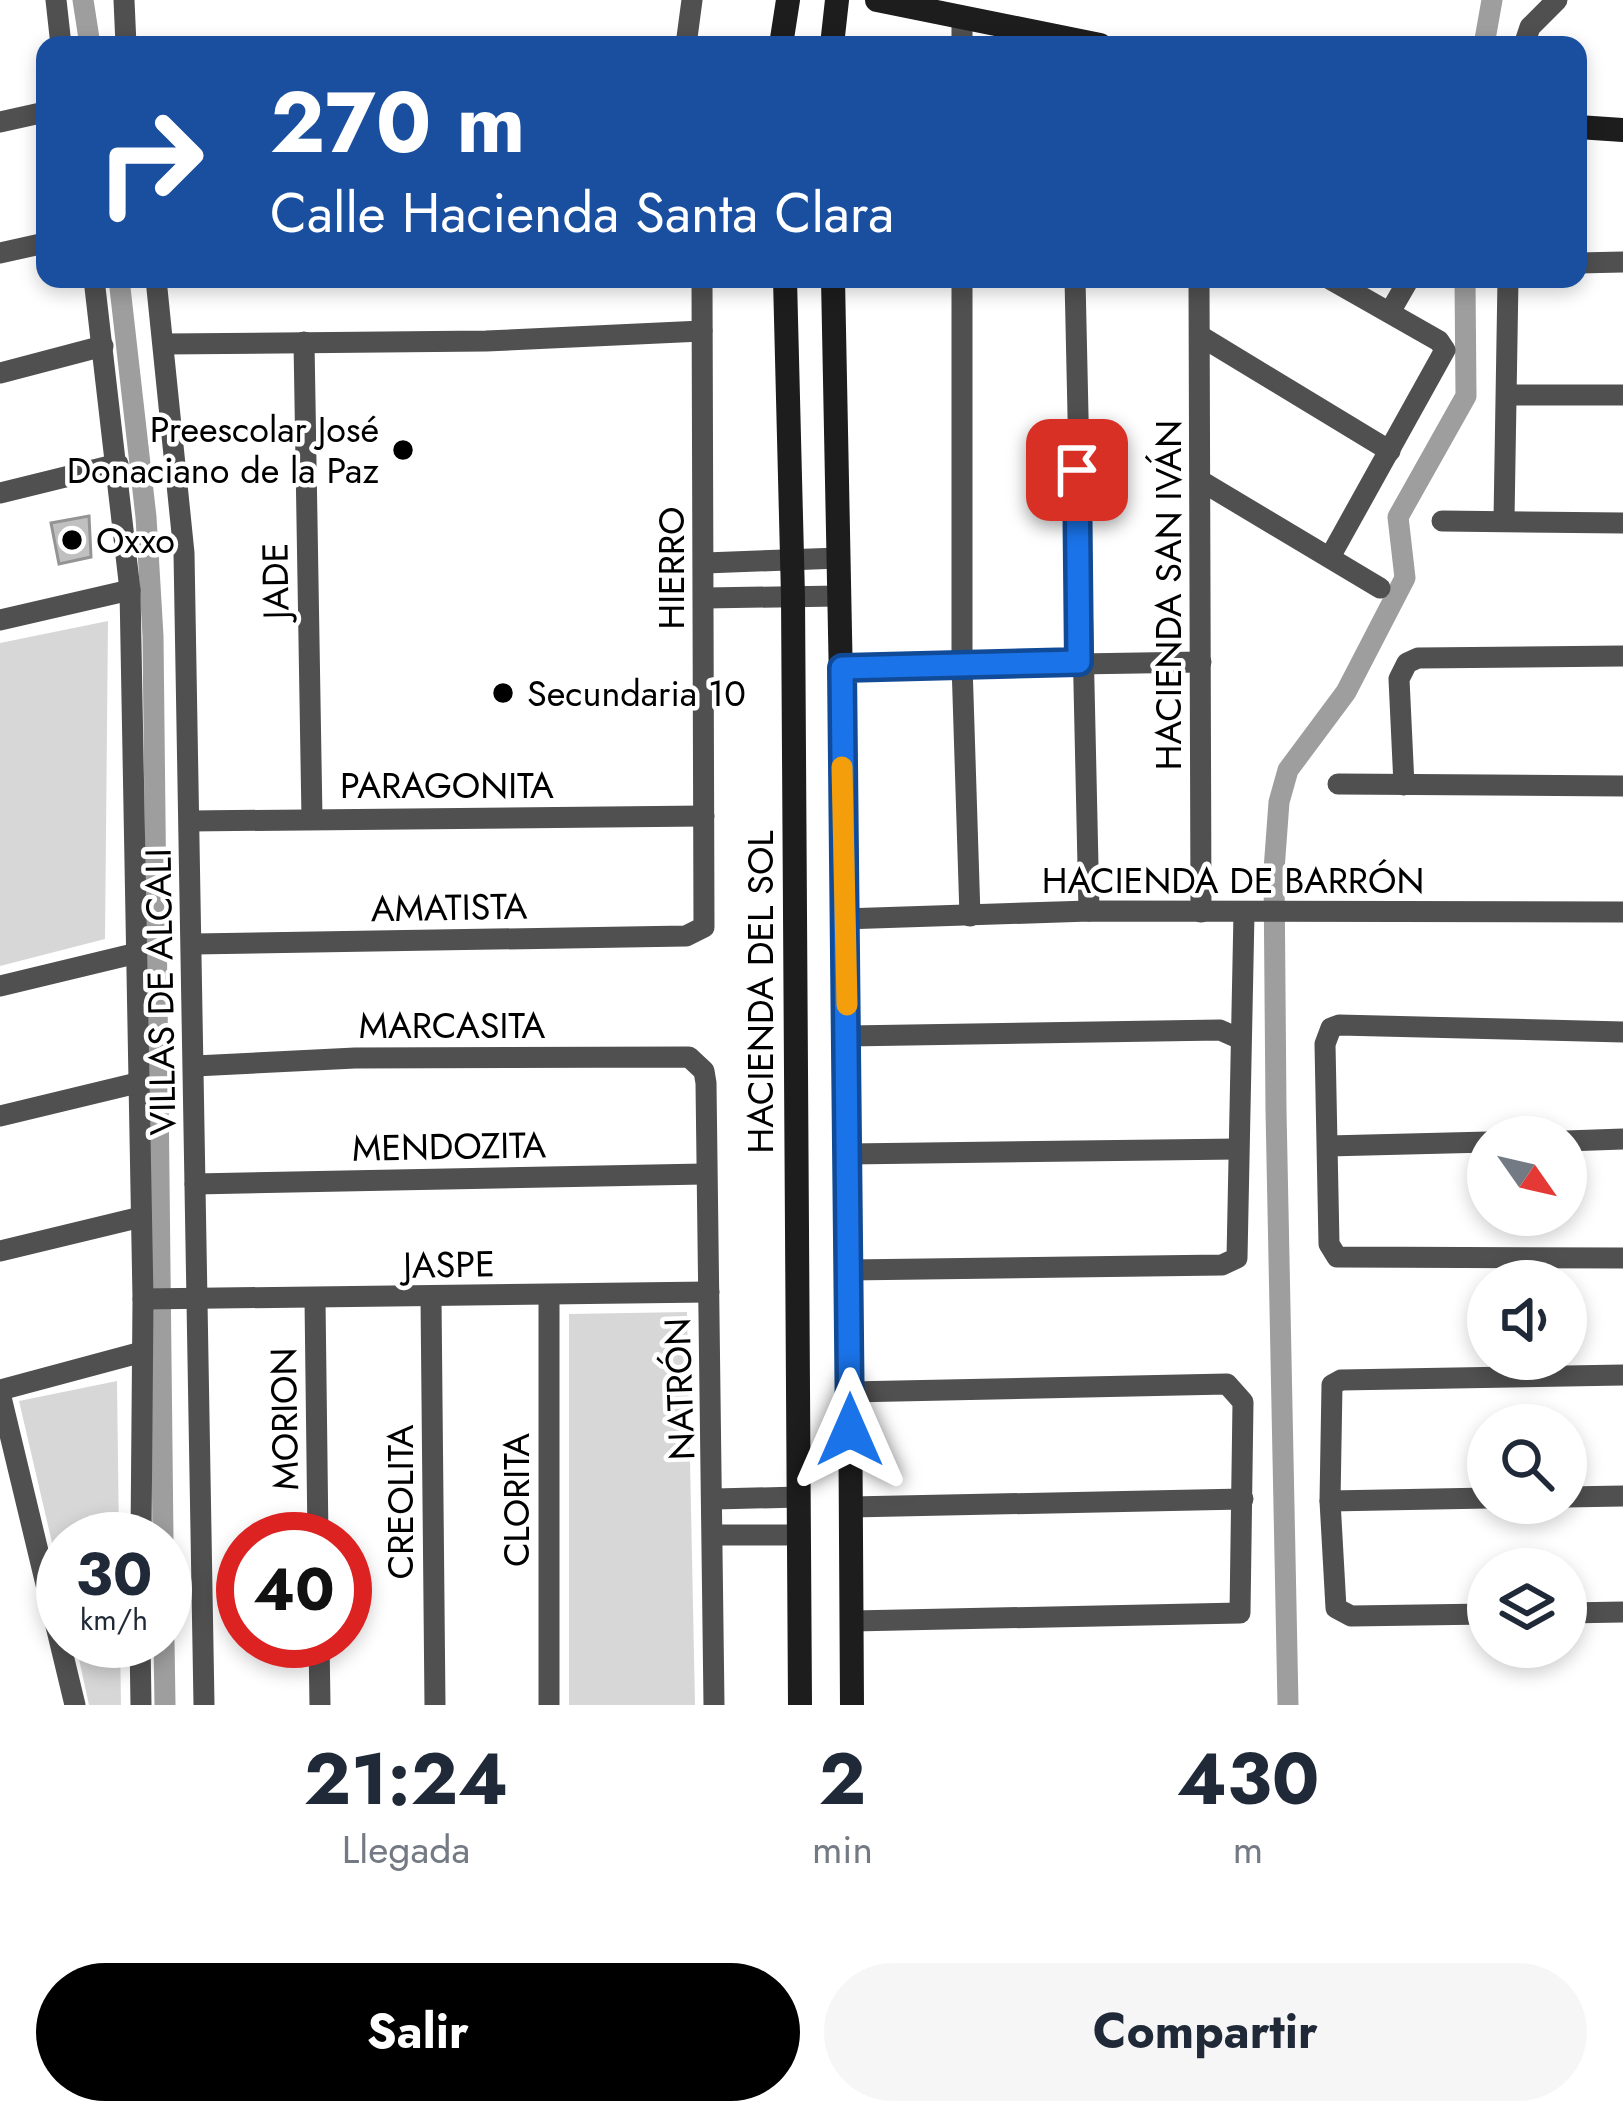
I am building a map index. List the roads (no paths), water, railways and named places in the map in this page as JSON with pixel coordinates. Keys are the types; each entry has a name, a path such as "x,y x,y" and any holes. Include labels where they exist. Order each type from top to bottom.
{"street":[{"path":"56,0 60,36"},
{"path":"124,0 126,36"},
{"path":"687,36 692,0"},
{"path":"782,36 788,0"},
{"path":"833,36 837,0"},
{"path":"877,0 1044,36"},
{"path":"1528,36 1538,15 1557,0"},
{"path":"962,18 962,36"},
{"path":"0,122 36,114"},
{"path":"1587,128 1617,126"},
{"path":"0,254 36,245"},
{"path":"1587,263 1623,262"},
{"name":"VILLAS DE ALCALI","path":"95,288 130,590 133,954 147,1299 141,1512"},
{"name":"VILLAS DE ALCALI","path":"157,288 184,553 194,944 192,1298 204,1705"},
{"name":"HIERRO","path":"702,288 704,927"},
{"name":"HACIENDA DEL SOL","path":"785,288 793,596 800,1705"},
{"path":"833,288 848,1036 852,1705"},
{"path":"962,288 962,664 970,916"},
{"path":"1075,288 1079,662 1089,911"},
{"name":"HACIENDA SAN IVÁN","path":"1199,288 1201,912"},
{"path":"1330,556 1444,350 1439,341 1346,288"},
{"path":"1390,312 1404,288"},
{"path":"1504,520 1508,288"},
{"path":"165,344 487,341 702,331"},
{"path":"1202,337 1390,451"},
{"name":"JADE","path":"304,342 312,819"},
{"path":"0,374 103,346"},
{"path":"1507,395 1623,394"},
{"path":"0,494 118,464"},
{"path":"1201,481 1380,588"},
{"path":"1442,521 1623,523"},
{"path":"705,563 839,558"},
{"path":"0,620 130,590"},
{"path":"705,598 838,596"},
{"path":"1404,785 1400,679 1407,663 1623,656"},
{"path":"842,668 1201,662"},
{"path":"1338,784 1623,786"},
{"name":"PARAGONITA","path":"190,821 704,816"},
{"name":"HACIENDA DE BARRÓN","path":"843,919 1089,911 1623,912"},
{"path":"849,1270 1222,1265 1237,1258 1238,1038 1251,913"},
{"name":"AMATISTA","path":"194,944 686,936 704,927"},
{"path":"0,986 133,954"},
{"path":"1623,1032 1330,1028 1325,1044 1329,1244 1337,1258 1623,1258"},
{"path":"848,1036 1220,1030 1238,1038"},
{"name":"MARCASITA","path":"195,1066 355,1058 688,1057 704,1071"},
{"name":"NATRÓN","path":"704,1071 715,1499 714,1705"},
{"path":"0,1116 137,1083"},
{"path":"1587,1140 1623,1139"},
{"path":"1328,1146 1467,1143"},
{"path":"849,1154 1238,1149"},
{"name":"MENDOZITA","path":"195,1184 704,1174"},
{"path":"0,1251 141,1217"},
{"name":"JASPE","path":"147,1299 710,1292"},
{"name":"CLORITA","path":"549,1295 549,1705"},
{"name":"CREOLITA","path":"431,1298 435,1705"},
{"name":"MORION","path":"315,1299 318,1512"},
{"path":"75,1705 0,1392 142,1352"},
{"path":"1467,1614 1352,1616 1336,1608 1330,1390 1336,1382 1623,1375"},
{"path":"850,1392 1227,1384 1240,1394 1243,1499 1243,1611 1234,1616 853,1621"},
{"path":"1587,1497 1623,1496"},
{"path":"715,1499 799,1497"},
{"path":"1330,1501 1467,1498"},
{"path":"851,1507 1243,1499"},
{"path":"714,1535 799,1534"},
{"path":"1587,1613 1623,1612"},
{"path":"140,1668 141,1705"},
{"path":"319,1668 320,1705"}],"waterway":[{"path":"83,0 89,36"},
{"path":"1486,36 1492,0"},
{"path":"120,288 146,517 153,636 163,1512"},
{"path":"1288,1705 1276,1110 1274,870 1279,802 1288,770 1346,692 1405,578 1398,517 1466,396 1465,288"},
{"path":"164,1668 165,1705"}],"place":[{"name":"Preescolar José Donaciano de la Paz","path":"403,450"},
{"name":"Oxxo","path":"72,540"},
{"name":"Secundaria 10","path":"503,693"}]}
